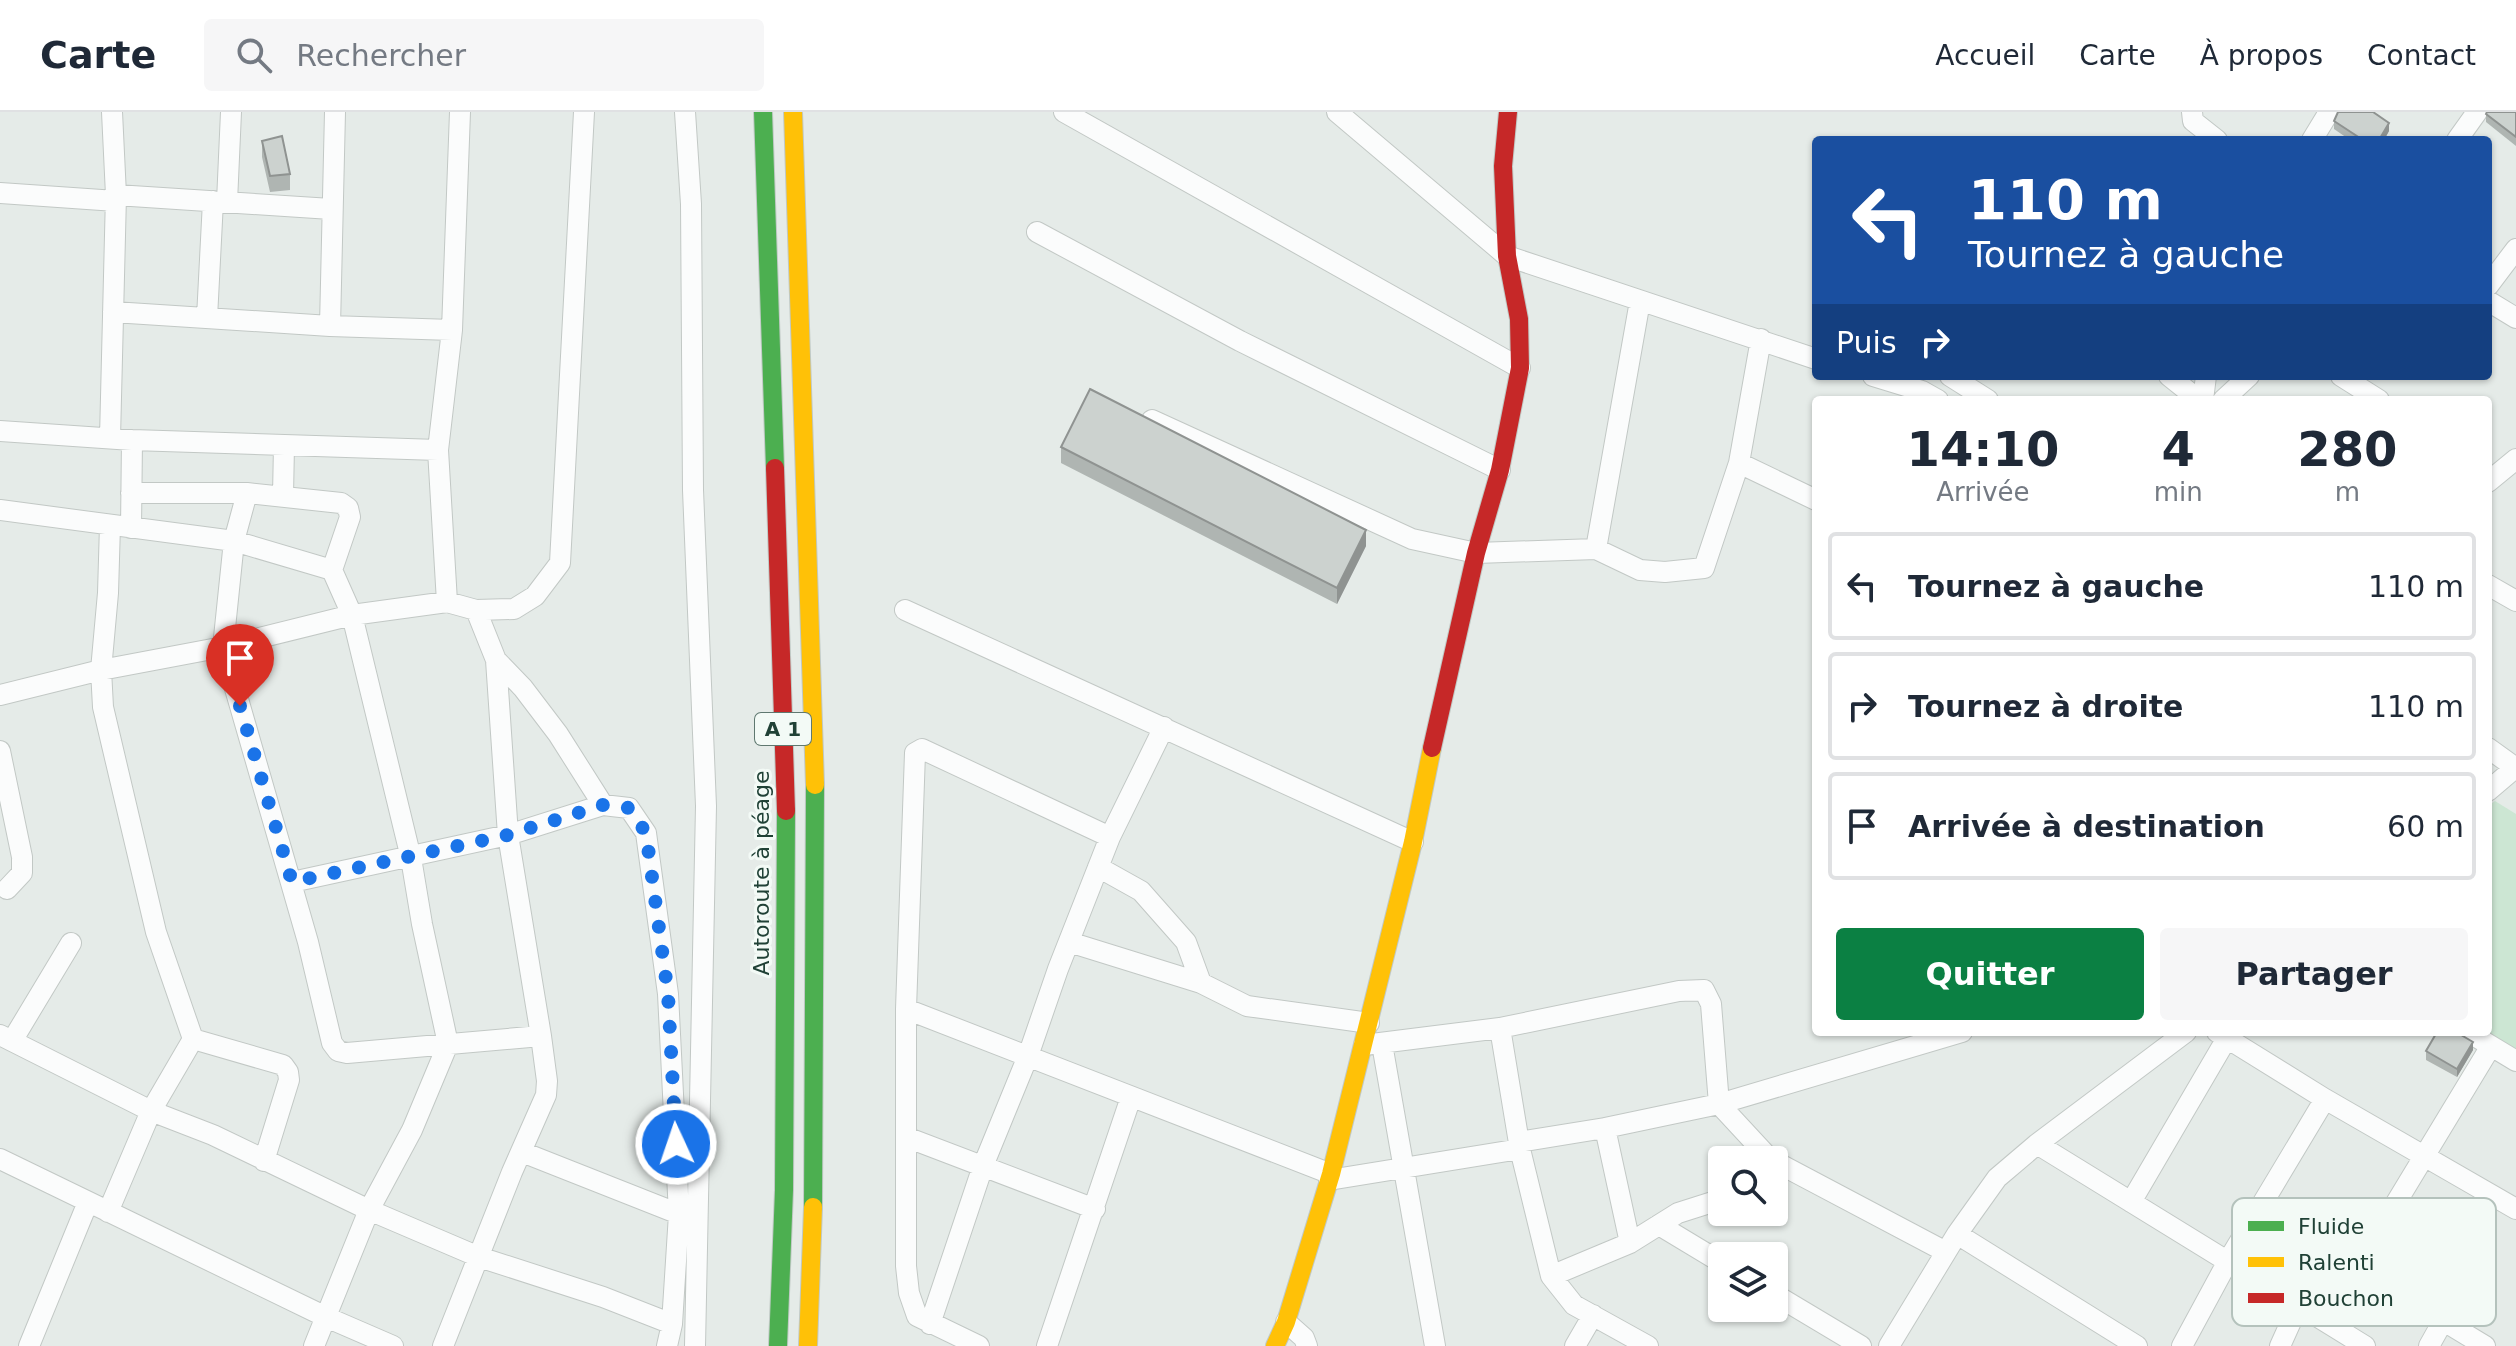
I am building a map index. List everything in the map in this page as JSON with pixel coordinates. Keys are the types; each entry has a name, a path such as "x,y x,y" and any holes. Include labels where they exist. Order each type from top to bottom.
{"main road":[{"name":"Autoroute à péage","path":"763,112 787,835 784,1190 778,1346"},
{"name":"A 1","path":"793,112 817,837 814,1190 808,1346"},
{"path":"1275,1346 1286,1322 1373,1045 1369,1023 1413,842 1451,658 1500,470 1520,368 1519,319 1507,256 1503,166 1508,112"}],"street":[{"path":"110,438 116,198 112,112"},
{"path":"207,318 231,112"},
{"path":"330,326 335,112"},
{"path":"447,602 438,450 452,330 460,112"},
{"path":"0,695 101,670 223,647 352,615 447,602 476,610 514,609 535,596 560,563 584,112"},
{"path":"685,112 691,204 693,490 706,806 695,1346"},
{"path":"1064,112 1520,368"},
{"path":"1088,112 1102,135"},
{"path":"2192,112 2193,121 2212,136"},
{"path":"2314,136 2329,112"},
{"path":"2460,136 2477,112"},
{"path":"1346,116 1507,256 1812,354"},
{"path":"0,193 331,209"},
{"path":"1037,232 1240,341 1500,470"},
{"path":"2492,281 2516,249"},
{"path":"1596,549 1640,301"},
{"path":"2492,303 2516,318"},
{"path":"113,312 330,326 452,330"},
{"path":"1152,420 1412,539 1476,553 1596,549 1640,570 1665,572 1704,568 1739,463 1761,339"},
{"path":"1886,380 1931,396"},
{"path":"1956,380 1982,396"},
{"path":"2174,380 2196,396"},
{"path":"2227,396 2245,380"},
{"path":"2347,380 2373,396"},
{"path":"0,431 132,440 438,450"},
{"path":"108,1212 151,1111 193,1039 156,932 103,707 101,670 108,593 120,527 131,493 132,440"},
{"path":"283,495 284,446"},
{"path":"2492,473 2516,459"},
{"path":"1739,463 1812,498"},
{"path":"131,493 283,495 341,503 348,508 350,517 332,570 352,615 411,858 448,1044 412,1130 369,1210 314,1346"},
{"path":"247,493 234,541 223,647 292,882 332,1043 338,1051 347,1053 541,1036"},
{"path":"0,510 234,541 332,570"},
{"path":"2492,587 2516,601"},
{"path":"443,1346 546,1095 547,1081 508,835 496,660 476,610"},
{"path":"905,610 1413,842"},
{"path":"496,660 523,688 558,734 603,805"},
{"path":"930,1324 983,1166 1028,1056 1098,867 1164,727"},
{"path":"979,1346 917,1316 909,1293 906,1266 906,1009 915,753 922,749 1110,837"},
{"path":"0,751 22,857 22,873 2,891"},
{"path":"2492,751 2516,768 2492,788"},
{"path":"292,882 508,835 603,805 629,808 646,833 668,994 679,1214 672,1324 667,1346"},
{"path":"1098,867 1141,891 1150,901 1186,942 1201,983"},
{"path":"1069,942 1201,983 1247,1006 1369,1023"},
{"path":"71,943 6,1038 151,1111 213,1135 369,1210 479,1257 603,1297 672,1324"},
{"path":"1435,1346 1404,1168 1373,1045 1500,1028 1679,991 1704,990 1711,1004 1719,1104 1757,1146"},
{"path":"906,1009 1330,1177 1404,1168 1719,1104 1948,1036"},
{"path":"1500,1028 1520,1146 1551,1276 1574,1305 1648,1346"},
{"path":"1889,1346 1952,1243 1997,1178 2176,1036"},
{"path":"2131,1202 2221,1036"},
{"path":"2224,1036 2325,1099 2516,1209"},
{"path":"2475,1036 2516,1061"},
{"path":"193,1039 283,1065 288,1072 289,1080 264,1161"},
{"path":"2399,1198 2491,1046"},
{"path":"1047,1346 1131,1097"},
{"path":"2266,1198 2325,1099"},
{"path":"1605,1128 1630,1243"},
{"path":"906,1137 1095,1209"},
{"path":"2037,1144 2232,1263"},
{"path":"522,1152 679,1214"},
{"path":"0,1159 326,1317 393,1346"},
{"path":"1788,1168 1952,1243 2137,1346"},
{"path":"29,1346 88,1202"},
{"path":"1551,1276 1630,1243 1678,1213 1708,1203"},
{"path":"1659,1225 1708,1255"},
{"path":"2182,1346 2232,1254"},
{"path":"1788,1302 1861,1346"},
{"path":"1575,1346 1593,1315"},
{"path":"1286,1322 1304,1338 1307,1346"},
{"path":"2280,1346 2289,1326"},
{"path":"2334,1326 2365,1346"},
{"path":"2429,1346 2440,1326"},
{"path":"2451,1326 2485,1346"}],"green space":[{"path":"2495,801 2516,814 2516,1049 2492,1034 2492,803"}],"building":[{"path":"2338,112 2373,112 2389,123 2381,136 2357,136 2334,121"},
{"path":"2516,112 2516,137 2486,114"},
{"path":"282,136 290,174 270,176 262,141"},
{"path":"1090,389 1366,530 1337,588 1061,447"},
{"path":"2435,1036 2463,1036 2473,1042 2457,1069 2426,1051"}],"traffic: fast":[{"path":"763,112 775,468"},
{"path":"813,1207 815,785"},
{"path":"778,1346 784,1190 786,811"}],"traffic: slow":[{"path":"793,112 815,785"},
{"path":"1275,1346 1286,1322 1331,1174 1413,842 1432,748"},
{"path":"808,1346 813,1207"}],"traffic: jam":[{"path":"1432,748 1476,553 1500,470 1520,368 1519,319 1507,256 1503,166 1508,112"},
{"path":"775,468 786,811"}],"route":[{"path":"240,706 292,882 508,835 603,805 629,808 646,833 668,994 676,1144"}]}
